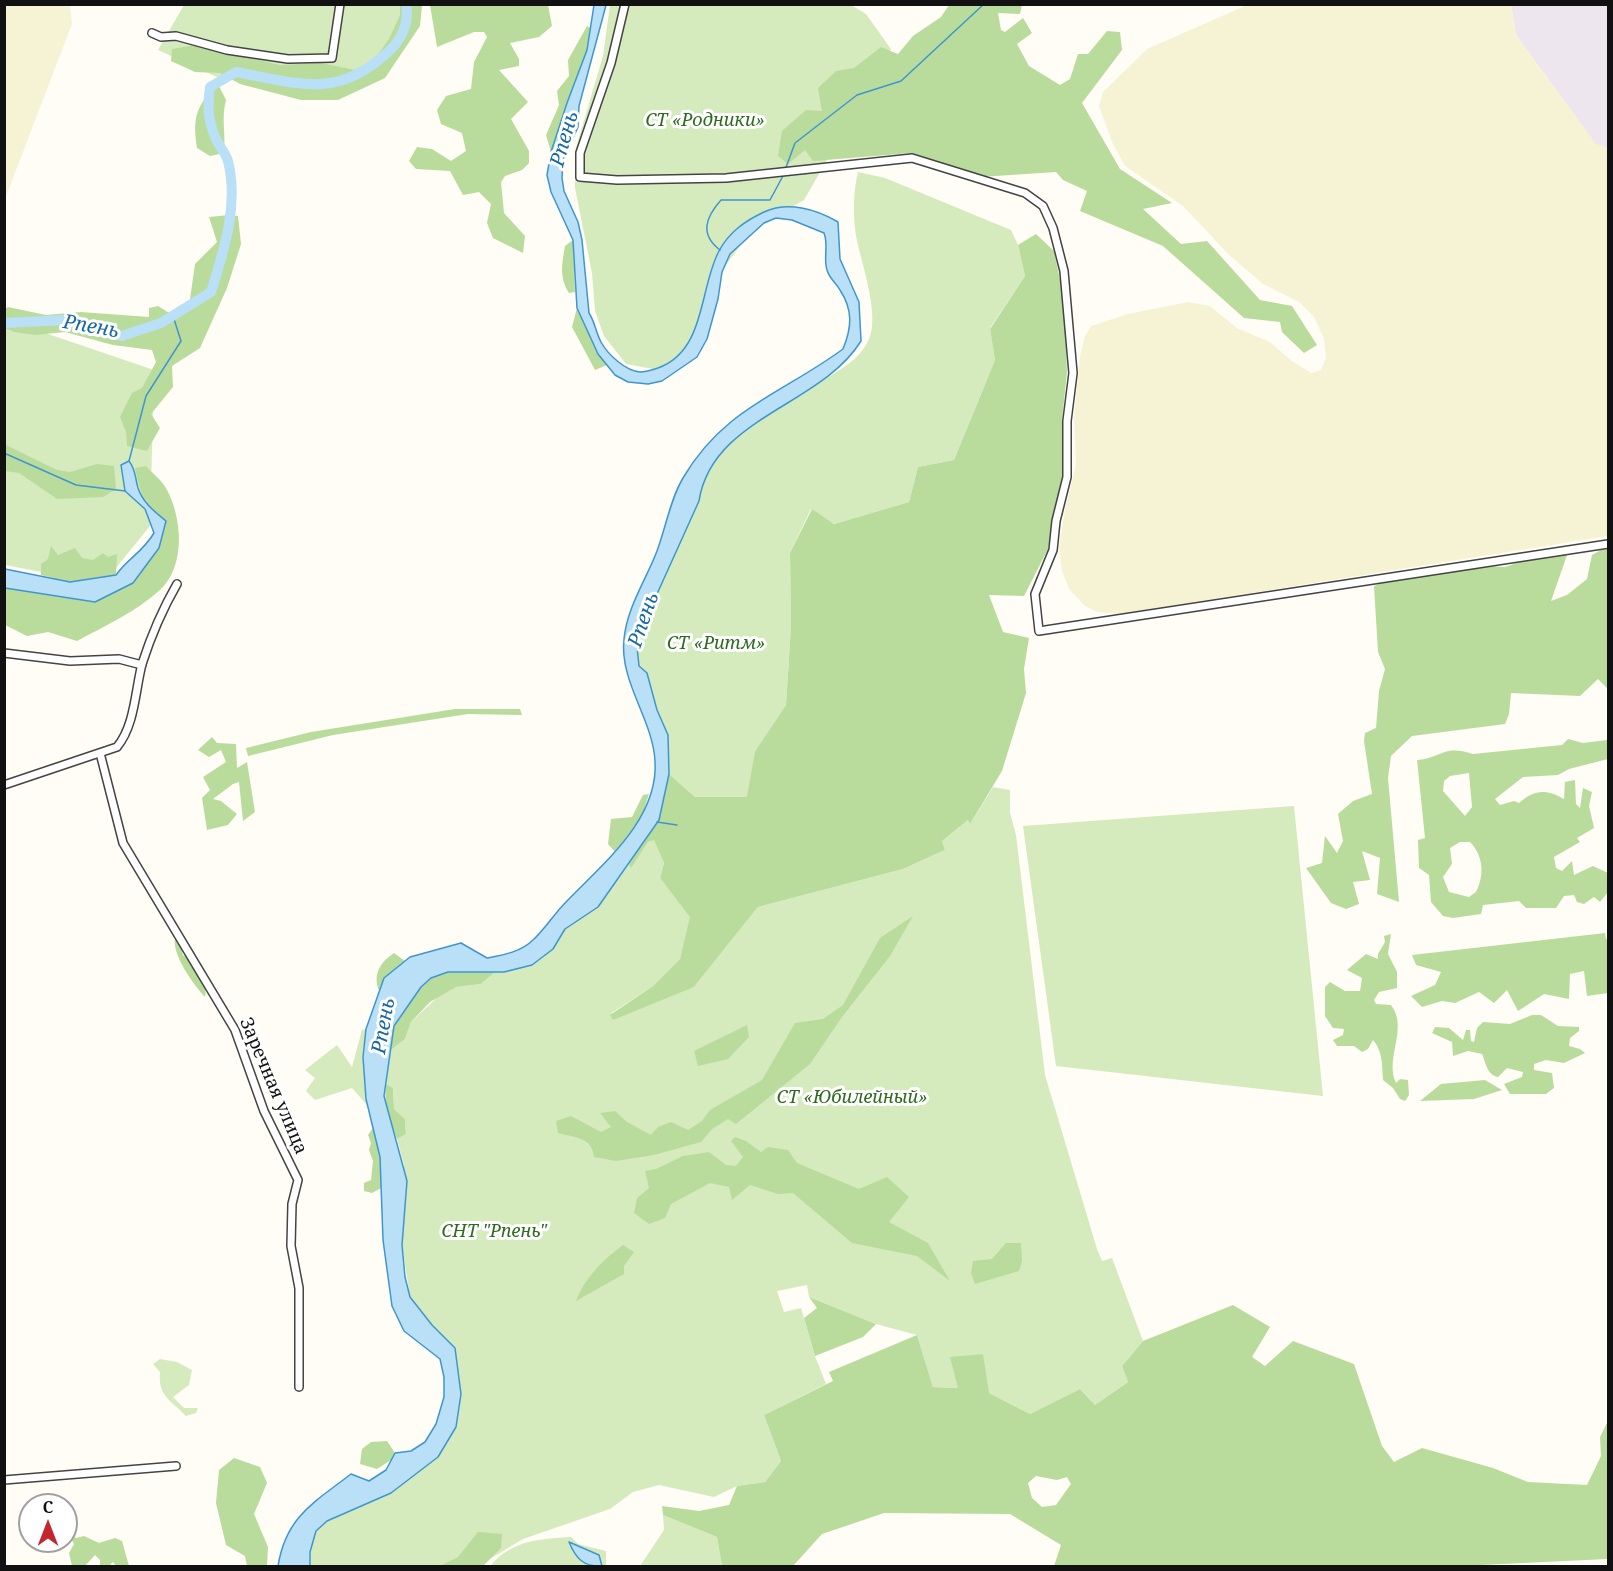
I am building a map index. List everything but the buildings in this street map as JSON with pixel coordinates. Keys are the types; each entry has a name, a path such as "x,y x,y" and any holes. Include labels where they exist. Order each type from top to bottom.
{"street":[{"path":"152,33 161,37 176,36 227,50 288,59 332,58 340,4"},
{"path":"625,4 611,63 580,153 580,177 616,180 726,178 912,158 1025,194 1043,206 1053,228 1064,271 1073,373 1067,421 1067,477 1056,521 1053,550 1035,594 1039,631 1608,544"},
{"path":"4,785 117,747 125,737 142,664 163,608 177,584"},
{"path":"4,653 70,661 119,659 142,664"},
{"name":"Заречная улица","path":"100,753 123,843 235,1030 264,1111 298,1180 292,1204 291,1246 299,1288 299,1387"},
{"path":"4,1480 176,1466"}],"shaded area":[{"path":"8,4 70,5 72,24 5,199 4,6"},
{"path":"1247,5 1511,5 1516,35 1596,144 1608,148 1608,536 1119,614 1097,612 1085,606 1069,589 1062,571 1059,547 1076,465 1074,416 1080,356 1085,336 1091,326 1128,314 1188,302 1210,306 1237,328 1270,342 1292,361 1311,373 1321,370 1326,358 1324,339 1314,317 1299,302 1263,284 1229,255 1183,206 1125,166 1112,142 1099,106 1103,92 1147,49"},
{"path":"1511,5 1608,5 1608,148 1596,145 1516,35"}],"green space":[{"path":"184,5 402,5 402,16 400,27 391,45 362,76 234,74 219,78 158,50"},
{"path":"400,5 422,5 420,26 385,78 338,100 301,100 240,84 220,73 195,72 171,61 172,49 195,45 280,65 321,63 355,70 374,60 389,39 400,15"},
{"path":"430,5 548,5 552,26 539,37 510,43 519,59 519,66 499,70 528,102 511,119 529,151 529,163 522,170 505,176 501,182 504,213 525,236 523,253 493,238 487,223 491,204 479,192 463,195 450,171 416,169 409,161 417,147 432,149 451,161 466,151 462,133 441,124 437,110 446,96 471,89 474,62 487,37 484,32 474,32 437,47"},
{"name":"СТ «Родники»","path":"610,5 851,5 866,14 891,49 804,200 753,228 721,272 701,349 658,370 626,364 604,336 595,311 592,273 575,188 575,151 603,56"},
{"path":"949,5 1022,5 1020,14 998,13 1001,30 1005,32 1023,18 1032,33 1017,44 1029,66 1060,85 1070,79 1078,54 1088,54 1107,31 1120,32 1122,50 1082,103 1120,169 1172,203 1143,209 1181,244 1207,241 1260,300 1292,306 1317,345 1304,353 1282,332 1280,322 1244,318 1163,246 1080,211 1087,191 1063,180 1056,172 980,177 912,153 813,161 805,150 788,164 778,156 782,131 806,110 822,111 818,88 836,71 854,68 881,47 898,54 913,36 941,17"},
{"path":"587,26 591,28 587,50 551,152 546,135 559,105 557,91 569,76 568,60"},
{"path":"217,82 226,100 224,153 210,156 197,148 195,127 198,112"},
{"name":"СТ «Ритм»","path":"858,172 885,178 1011,230 1018,245 1025,276 990,328 995,360 954,460 918,467 909,502 834,524 811,509 790,553 791,626 786,705 755,751 748,798 695,797 669,774 668,735 657,710 647,673 639,666 637,647 643,625 699,501 705,480 716,461 747,429 849,363 865,347 869,339 872,328 871,302 854,220 854,196"},
{"path":"238,216 241,244 227,288 200,348 172,366 173,387 151,414 160,428 147,451 127,446 126,432 120,417 132,393 142,388 156,362 152,350 113,345 65,332 35,335 14,332 5,328 5,309 8,307 46,315 81,312 149,317 149,308 158,306 174,316 189,306 195,264 217,242 209,217"},
{"path":"1036,234 1054,251 1064,299 1067,372 1062,420 1064,468 1048,549 1024,596 989,595 1003,632 1029,638 1024,669 1026,693 1002,771 970,824 968,820 942,841 945,850 903,869 758,907 694,987 613,1020 610,1015 653,986 680,959 690,917 660,878 664,863 654,840 648,842 631,868 629,864 659,820 669,774 695,797 747,797 755,751 786,705 791,626 790,553 812,509 834,524 909,502 918,467 954,460 995,360 990,329 1025,276 1018,245"},
{"path":"573,240 575,292 569,293 564,281 562,265 565,246"},
{"path":"577,308 598,354 607,365 595,370 572,327"},
{"path":"4,319 154,370 150,526 115,569 67,577 5,565"},
{"path":"4,444 57,470 70,472 97,464 114,466 116,489 103,497 57,499 19,473 5,471"},
{"path":"146,466 167,490 176,514 178,528 178,555 168,580 160,590 110,624 77,641 48,632 27,636 5,625 4,588 95,602 159,548 135,468"},
{"path":"51,546 58,555 75,548 82,558 93,560 103,553 108,557 117,554 116,575 70,582 41,575 41,564 48,559"},
{"path":"1608,546 1608,689 1598,679 1580,696 1511,693 1509,714 1505,724 1412,736 1391,756 1388,778 1399,902 1377,894 1380,858 1362,851 1370,880 1353,882 1359,904 1346,909 1331,903 1306,868 1322,863 1325,836 1337,853 1343,841 1338,814 1353,801 1372,794 1364,741 1365,733 1376,728 1379,691 1385,669 1378,652 1374,586 1393,578 1485,566 1505,567 1537,556 1567,555 1551,601 1567,595 1587,579 1592,555"},
{"path":"455,709 520,709 522,715 468,714 333,735 248,756 246,748 311,732"},
{"path":"212,737 217,743 236,744 237,768 247,762 255,812 243,821 239,782 233,784 213,799 221,801 237,814 228,825 207,830 202,798 210,790 203,777 226,762 221,750 209,757 198,750"},
{"path":"1568,739 1583,743 1607,740 1608,759 1569,769 1558,775 1523,777 1495,799 1500,805 1514,801 1519,803 1530,795 1546,792 1564,799 1565,782 1575,780 1576,804 1580,808 1583,788 1592,792 1589,806 1594,828 1577,838 1580,842 1554,857 1556,868 1562,871 1572,861 1574,875 1593,866 1608,873 1608,892 1600,902 1594,897 1584,904 1577,902 1574,895 1564,896 1556,908 1526,908 1519,901 1483,905 1481,914 1453,918 1443,916 1431,902 1429,875 1419,868 1418,840 1425,838 1417,760 1455,750 1473,754 1562,745","holes":["1469,773 1472,807 1465,816 1443,791 1444,781 1450,776","1460,842 1470,842 1480,859 1479,886 1476,892 1469,897 1449,892 1443,877 1452,864 1450,848"]},
{"name":"СТ «Юбилейный»","path":"993,787 1010,790 1010,813 1016,835 1045,1075 1097,1249 1102,1261 1112,1258 1143,1341 1122,1366 1128,1382 1095,1405 1080,1389 1030,1414 989,1393 951,1357 959,1388 933,1387 917,1335 876,1324 809,1297 807,1285 777,1291 784,1312 801,1308 826,1384 764,1415 781,1461 765,1482 737,1486 714,1497 659,1485 633,1492 610,1509 523,1539 478,1566 310,1566 310,1552 316,1531 327,1521 391,1493 438,1457 456,1426 455,1348 432,1325 410,1297 402,1245 404,1165 397,1139 406,1134 405,1119 394,1109 393,1088 386,1084 391,1050 405,1039 411,1022 443,992 456,987 481,984 495,972 532,965 553,949 565,929 598,907 629,864 631,867 648,842 654,839 664,863 660,878 691,917 680,959 653,986 610,1014 694,987 758,907 903,869 945,850 942,841 968,820 970,824"},
{"path":"649,794 642,816 616,853 608,844 611,819 632,817 643,795"},
{"path":"1294,806 1323,1096 1056,1066 1023,826"},
{"path":"913,916 890,956 842,1017 810,1064 736,1124 728,1119 712,1129 701,1142 654,1155 616,1161 594,1157 593,1150 582,1139 558,1133 556,1121 571,1116 601,1132 611,1127 600,1113 615,1111 627,1122 651,1135 658,1127 671,1122 688,1130 702,1121 710,1110 762,1080 795,1023 823,1019 843,1005 880,938"},
{"path":"1605,933 1608,940 1608,993 1587,996 1584,971 1570,974 1569,999 1544,994 1518,1011 1507,990 1494,1003 1479,992 1455,1003 1442,1001 1422,1007 1411,996 1435,985 1441,972 1416,965 1412,955"},
{"path":"1391,934 1388,954 1397,972 1397,988 1379,992 1374,1000 1376,1004 1391,1005 1396,1014 1398,1024 1393,1074 1396,1083 1400,1079 1408,1080 1409,1095 1405,1101 1400,1099 1393,1088 1383,1080 1380,1054 1373,1040 1368,1049 1362,1052 1354,1046 1337,1046 1333,1040 1343,1035 1344,1029 1333,1028 1325,1016 1325,987 1330,982 1345,991 1360,991 1362,978 1347,970 1366,954 1378,959 1378,954 1385,942 1384,936"},
{"path":"175,938 178,938 183,955 199,974 205,987 205,997 180,961"},
{"path":"394,953 405,961 384,978 380,993 377,981 378,970"},
{"path":"448,972 495,972 481,984 456,987 430,1002 411,1022 405,1039 391,1050 394,1026 421,987 431,978"},
{"path":"1532,1015 1541,1015 1558,1026 1579,1027 1579,1031 1570,1038 1569,1046 1585,1053 1564,1063 1546,1060 1534,1064 1534,1070 1552,1073 1554,1088 1546,1094 1510,1094 1504,1084 1522,1077 1523,1072 1507,1068 1498,1077 1494,1076 1487,1068 1482,1054 1468,1051 1453,1056 1452,1042 1432,1033 1435,1027 1449,1028 1463,1040 1466,1030 1470,1030 1471,1041 1474,1042 1477,1028 1483,1022 1510,1024"},
{"path":"747,1025 749,1037 728,1059 698,1066 694,1051"},
{"path":"366,1029 363,1057 367,1105 352,1088 315,1100 306,1091 315,1078 305,1070 337,1045 352,1067 362,1030"},
{"path":"1485,1080 1502,1090 1474,1099 1420,1101 1441,1084"},
{"path":"386,1084 393,1088 394,1109 405,1119 406,1134 397,1139 386,1105"},
{"path":"373,1128 380,1157 381,1188 372,1193 364,1191 364,1183 371,1180 373,1161 369,1150 371,1143 368,1135"},
{"path":"735,1137 746,1141 761,1152 768,1147 788,1150 797,1163 859,1189 887,1177 909,1197 889,1222 928,1243 950,1281 917,1256 852,1243 793,1193 778,1194 750,1185 732,1200 729,1187 710,1183 671,1204 665,1218 649,1224 634,1213 637,1198 649,1188 645,1171 656,1169 683,1156 709,1152 726,1165 736,1166 743,1157 731,1141"},
{"path":"1006,1243 1021,1243 1022,1261 1019,1271 975,1284 971,1273 973,1261 992,1259"},
{"path":"623,1245 634,1252 624,1266 624,1274 576,1301 584,1284 596,1269"},
{"path":"809,1297 876,1324 863,1337 815,1356 804,1318 817,1308"},
{"path":"1233,1305 1270,1327 1252,1357 1265,1366 1293,1341 1354,1364 1382,1446 1394,1462 1422,1448 1493,1468 1528,1482 1587,1485 1601,1456 1600,1437 1608,1421 1608,1559 1460,1566 1054,1566 1061,1545 1010,1514 884,1513 822,1534 793,1566 722,1566 717,1537 663,1515 662,1506 699,1511 729,1505 737,1486 765,1482 781,1461 764,1415 833,1381 829,1372 917,1335 933,1387 958,1388 950,1357 983,1354 989,1393 1030,1414 1080,1389 1095,1405 1128,1382 1122,1366 1143,1341","holes":["1036,1476 1057,1480 1067,1477 1071,1484 1056,1505 1042,1507 1032,1498 1028,1483"]},
{"path":"160,1359 177,1362 192,1370 189,1385 173,1397 184,1408 198,1408 196,1413 186,1416 163,1392 160,1372 153,1364"},
{"path":"387,1441 395,1453 391,1460 377,1469 360,1464 362,1449 371,1442"},
{"path":"234,1458 260,1467 267,1483 254,1514 268,1547 267,1566 247,1566 245,1556 226,1545 216,1503 219,1470"},
{"path":"663,1515 717,1537 722,1566 640,1566 664,1530"},
{"path":"478,1532 502,1534 501,1548 483,1566 440,1566 458,1557"},
{"path":"84,1536 99,1543 115,1538 122,1541 129,1566 116,1566 113,1562 109,1566 100,1566 100,1560 95,1555 85,1566 72,1566 69,1553 78,1553 78,1538"},
{"path":"571,1537 578,1544 606,1551 606,1566 490,1566 508,1551 527,1542"}],"water":[{"path":"594,5 606,5 579,106 578,127 563,160 562,178 564,191 578,222 582,240 589,313 604,347 618,362 640,372 658,368 674,360 685,348 693,333 713,266 723,244 750,219 783,207 811,210 838,222 840,259 859,302 861,341 843,363 821,382 745,431 724,450 708,473 699,501 643,625 637,647 639,666 647,673 657,710 668,735 669,774 659,820 598,907 565,929 553,949 532,965 504,972 448,972 431,978 421,987 394,1026 384,1096 407,1181 402,1245 405,1277 410,1297 432,1325 455,1348 461,1394 456,1427 438,1457 391,1493 327,1521 316,1531 310,1552 310,1566 278,1566 288,1534 304,1512 351,1474 369,1481 386,1470 395,1453 411,1451 425,1442 436,1424 444,1397 444,1377 440,1359 404,1331 392,1306 383,1240 380,1157 366,1099 363,1057 366,1029 384,978 410,957 461,943 487,958 512,952 528,944 611,857 638,822 648,803 654,782 655,761 649,731 626,670 624,639 629,616 657,551 671,504 683,478 699,454 717,435 756,404 843,349 848,333 849,312 844,297 827,270 824,233 792,220 776,218 764,223 730,254 722,272 718,299 707,339 697,357 662,381 648,384 628,382 615,375 598,354 577,308 573,240 551,192 547,175 551,152 587,50"},
{"path":"129,461 143,498 166,521 159,548 133,583 95,602 5,588 5,569 70,582 116,575 154,533 145,509 125,491 121,465"},
{"path":"569,1542 599,1555 602,1566 590,1565 581,1561"}],"waterway":[{"name":"Рпень","path":"4,323 65,320 122,336 161,323 211,292 221,260 231,211 232,194 228,161 217,141 210,121 210,87 236,72 315,84 333,83 350,77 368,68 396,43 407,18 406,4"},
{"path":"785,170 795,143 857,95 901,81 984,4"},
{"path":"720,250 709,238 707,225 721,200 770,200 784,174"},
{"path":"129,461 146,396 181,341 173,316"},
{"path":"4,453 76,485 125,491"},
{"path":"657,822 677,825"}],"park label":[{"name":"СНТ \"Рпень\"","path":"494,1232"}]}
